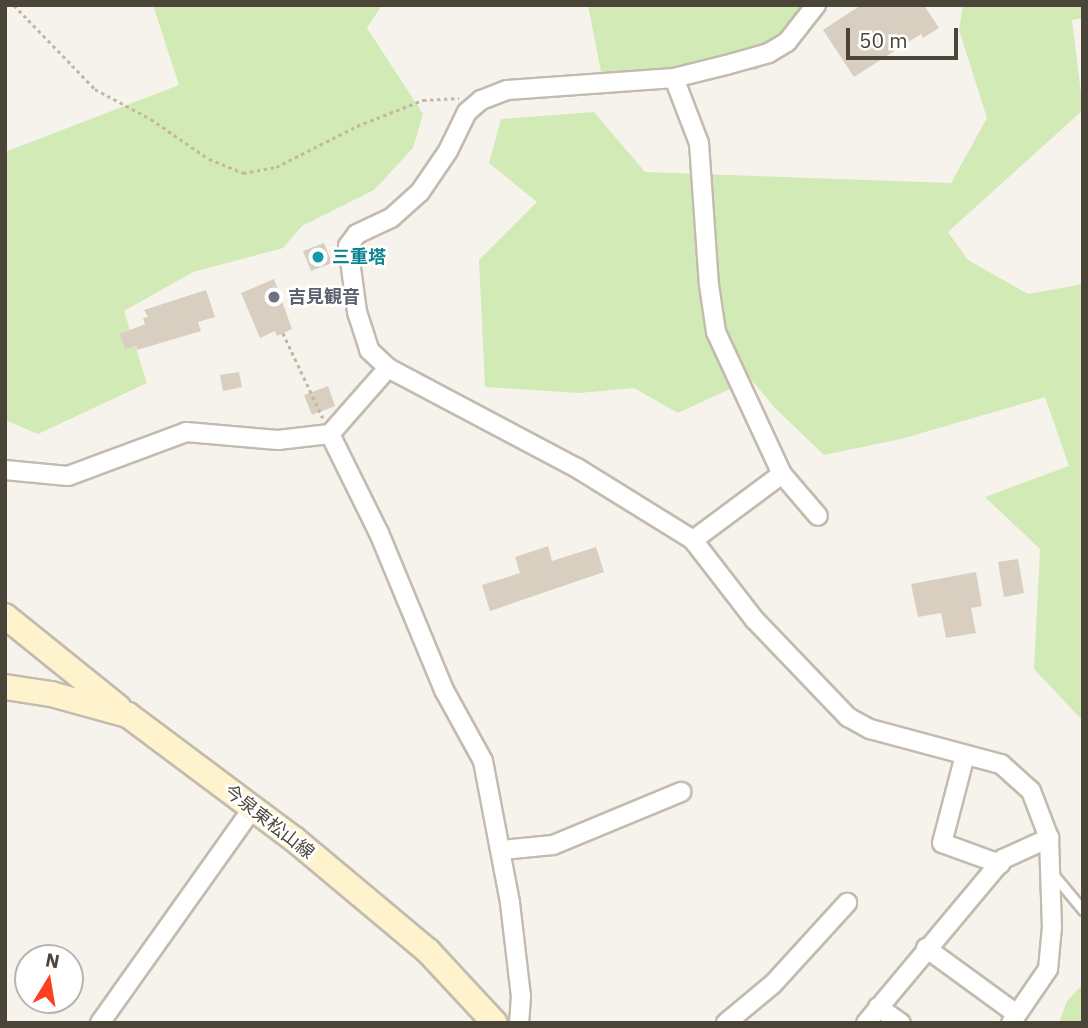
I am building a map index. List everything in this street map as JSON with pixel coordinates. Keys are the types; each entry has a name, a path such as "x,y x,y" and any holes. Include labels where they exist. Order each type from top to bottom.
{"main road":[{"path":"5,616 128,715"},
{"name":"今泉東松山線","path":"5,687 51,694 128,715 253,808 428,951 495,1023"}],"street":[{"path":"816,5 787,42 769,53 674,78 507,90 490,96 467,111 448,151 420,192 391,218 357,234 348,246 357,312 369,350 388,368 577,468 693,540 754,619 848,717 870,729 1000,764 1031,791 1049,838 1052,927 1048,970 1013,1018 926,948"},
{"path":"674,78 699,144 709,285 716,331 782,474 818,516"},
{"path":"5,470 68,475 186,432 278,440 330,434 388,368"},
{"path":"330,434 379,533 444,690 483,761 502,850 521,996 519,1023"},
{"path":"693,540 782,474"},
{"path":"965,754 942,843 1000,864"},
{"path":"502,850 553,845 681,792"},
{"path":"100,1023 253,808"},
{"path":"866,1023 926,948 1000,864 1049,838"},
{"path":"726,1023 773,984 847,903"},
{"path":"878,1007 901,1023"}],"lane":[{"path":"1050,870 1083,909"}],"path":[{"path":"14,5 95,89 150,119 209,159 243,173 276,167 357,126 423,100 490,96"},
{"path":"283,332 318,407"}],"green space":[{"path":"153,5 382,5 367,28 423,114 413,148 374,190 302,226 283,248 193,272 124,311 147,383 38,434 5,420 5,152 179,85"},
{"path":"588,5 828,5 757,70 601,72"},
{"path":"963,5 1083,5 1083,18 1072,20 1083,110 948,232 968,260 1028,294 1083,284 1083,721 1034,669 1040,549 985,497 1069,466 1045,397 901,439 824,455 774,407 751,379 678,413 634,388 579,393 485,387 479,260 537,202 489,163 501,119 594,112 645,172 951,183 987,118 959,30"},
{"path":"1083,984 1083,1023 1059,1023 1067,1001"}],"building":[{"path":"861,5 924,5 939,28 923,38 921,34 854,77 823,30"},
{"name":"三重塔","path":"324,243 332,263 311,271 303,251"},
{"path":"274,279 292,329 277,336 275,331 260,338 241,293"},
{"path":"206,290 215,317 198,322 201,331 137,350 136,346 125,349 120,334 145,324 143,318 148,317 144,310"},
{"path":"239,372 242,387 223,391 220,375"},
{"path":"328,386 335,406 312,415 304,395"},
{"path":"548,546 552,561 596,547 604,572 490,611 482,585 520,573 515,557"},
{"path":"1018,559 1024,593 1004,597 998,562"},
{"path":"976,572 982,606 971,608 976,633 946,638 941,613 918,617 911,584"}],"place":[{"name":"三重塔","path":"318,257"},
{"name":"吉見観音","path":"274,297"}]}
